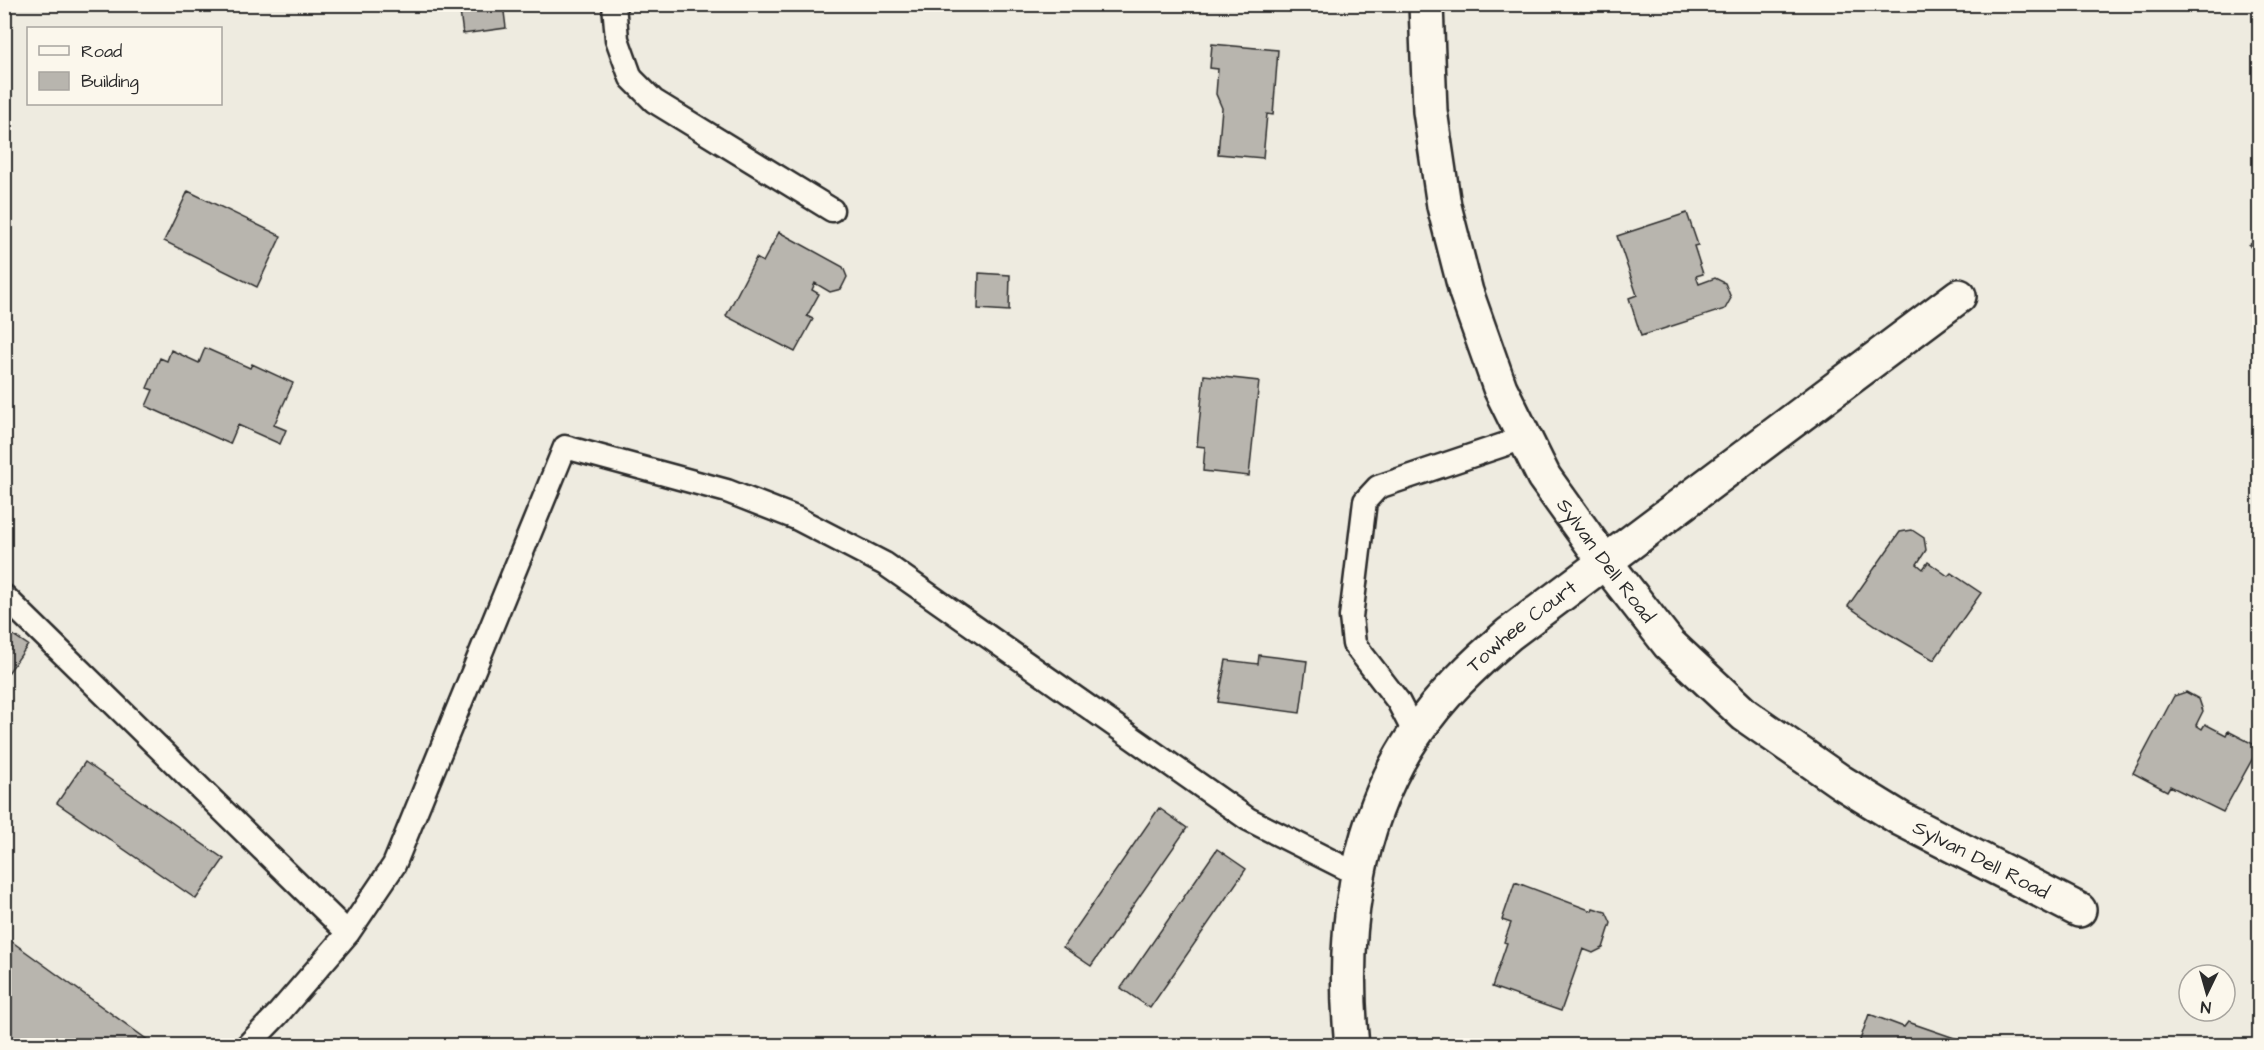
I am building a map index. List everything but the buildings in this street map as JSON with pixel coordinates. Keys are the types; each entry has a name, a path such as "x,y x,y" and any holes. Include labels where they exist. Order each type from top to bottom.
{"street":[{"name":"Sylvan Dell Road","path":"1426,4 1430,111 1444,206 1466,292 1500,388 1544,477 1605,562 1669,644 1745,715 1841,782 1901,819 2079,910"},
{"name":"Towhee Court","path":"1352,1046 1348,1010 1349,969 1357,874 1379,806 1394,773 1414,734 1442,698 1473,665 1509,634 1959,296"}],"lane":[{"path":"614,4 617,39 631,78 654,101 832,210"},
{"path":"1414,734 1398,700 1354,644 1351,617 1365,501 1378,487 1524,438"},
{"path":"247,1046 348,933 393,865 565,447 727,491 796,518 885,564 1248,819 1357,874"},
{"path":"4,596 348,933"}]}
